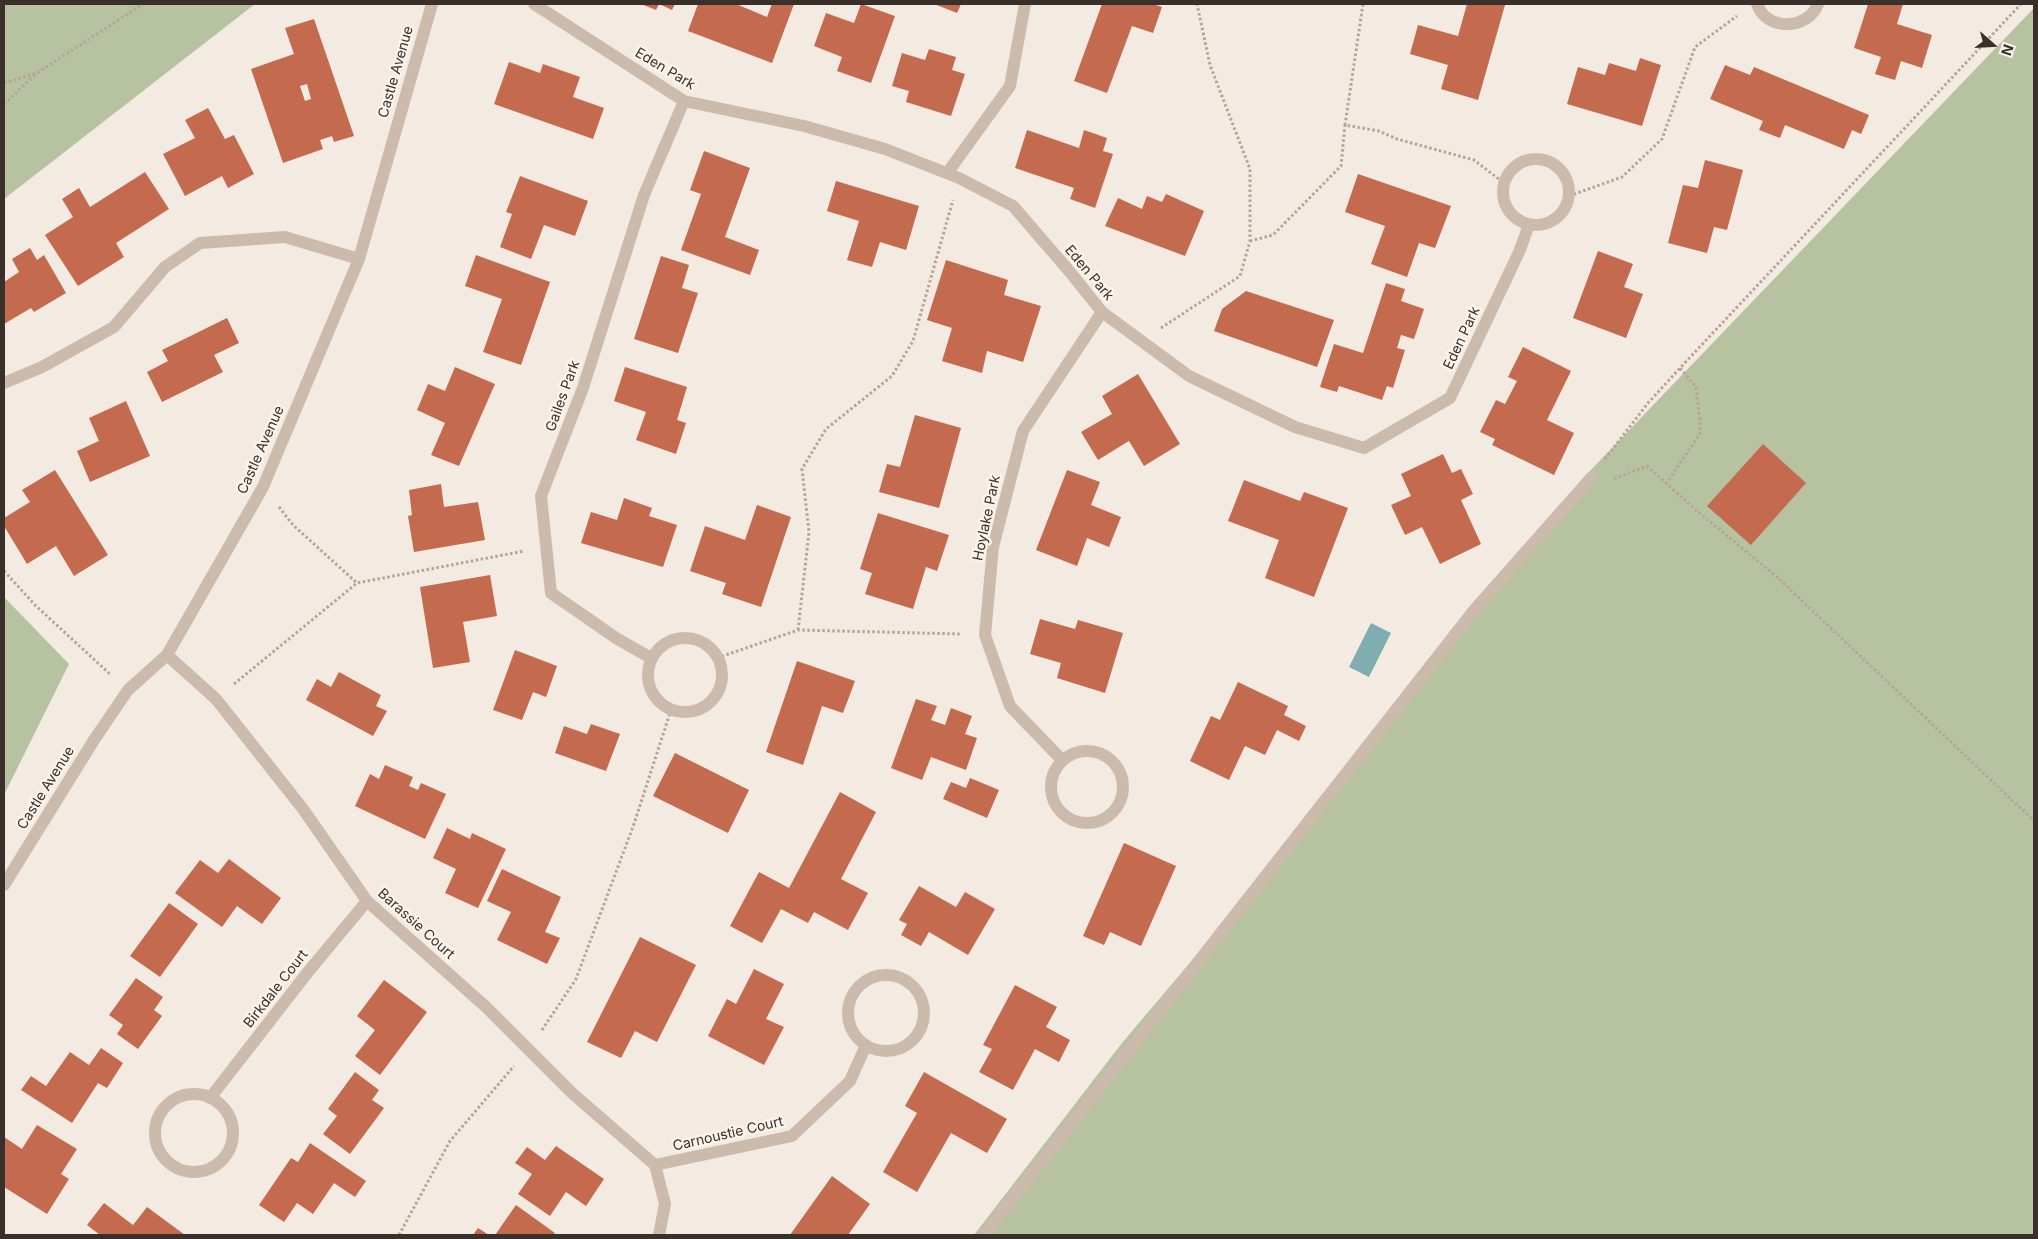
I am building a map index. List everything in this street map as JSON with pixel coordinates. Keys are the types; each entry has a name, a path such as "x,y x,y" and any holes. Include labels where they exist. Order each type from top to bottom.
{"street":[{"name":"Castle Avenue","path":"4,886 94,740 128,690 167,655 263,487 359,259 432,4"},
{"name":"Eden Park","path":"534,4 684,101 804,126 885,149 953,175 1013,206 1102,312 1190,376 1295,427 1364,448 1450,398 1519,252 1529,224"},
{"path":"953,175 1010,86 1026,4"},
{"path":"1757,4 1766,17 1781,24 1793,25 1806,20 1818,4"},
{"name":"Gailes Park","path":"651,658 616,638 552,593 541,496 583,388 644,195 684,101"},
{"path":"1542,159 1560,169 1568,187 1569,196 1559,216 1545,223 1529,224 1519,221 1511,214 1505,204 1503,194 1504,183 1508,174 1523,161 1542,159"},
{"path":"4,384 42,367 114,327 165,267 200,243 285,237 359,259"},
{"name":"Hoylake Park","path":"1062,760 1010,706 985,635 993,547 1023,431 1102,312"},
{"path":"984,1235 1475,609 1591,478"},
{"path":"678,638 690,638 701,642 710,648 721,668 721,680 718,690 712,700 704,707 693,711 671,710 657,699 648,683 651,658 667,642 678,638"},
{"name":"Barassie Court","path":"167,655 216,699 303,809 367,901 486,1007 572,1093 655,1166"},
{"path":"1085,751 1097,752 1112,761 1122,776 1124,788 1121,801 1115,811 1106,819 1095,823 1083,824 1062,814 1055,804 1051,793 1053,776 1062,760 1072,754 1085,751"},
{"name":"Birkdale Court","path":"210,1098 308,972 367,901"},
{"path":"880,974 893,974 915,986 923,1003 924,1021 920,1032 912,1042 901,1048 889,1051 877,1050 866,1045 856,1036 850,1024 848,1011 850,999 857,987 867,979 880,974"},
{"name":"Carnoustie Court","path":"655,1166 792,1136 850,1081 866,1045"},
{"path":"199,1094 210,1098 221,1105 229,1116 233,1130 232,1143 226,1156 216,1166 204,1171 190,1173 177,1169 166,1162 159,1152 155,1134 158,1116 165,1106 175,1098 199,1094"},
{"path":"655,1166 665,1204 659,1235"}],"path":[{"path":"4,104 37,73 143,4"},
{"path":"1141,340 1240,276 1250,242 1250,169 1210,65 1197,4"},
{"path":"1250,242 1273,235 1341,166 1344,125 1362,4"},
{"path":"1591,478 1648,403 2021,4"},
{"path":"1569,196 1622,177 1662,139 1695,47 1739,15"},
{"path":"4,83 37,73"},
{"path":"1344,125 1379,131 1397,139 1474,160 1504,183"},
{"path":"798,630 809,532 802,469 826,429 892,376 913,341 953,175"},
{"path":"1666,484 1701,432 1696,387 1680,368"},
{"path":"1578,492 1646,466 1777,577 2034,821"},
{"path":"263,487 293,525 358,583"},
{"path":"216,699 358,583 547,547"},
{"path":"4,571 36,606 128,690"},
{"path":"717,658 798,630 985,635"},
{"path":"399,1235 450,1140 529,1049 576,980 634,824 671,710"}],"green space":[{"path":"4,4 255,4 4,199"},
{"path":"2034,8 2034,1235 974,1235 1122,1043 1342,783 1587,474"},
{"path":"4,597 69,664 4,795"}],"water":[{"path":"1371,623 1391,633 1369,677 1349,667"}],"building":[{"path":"641,4 659,4 656,10"},
{"path":"659,4 675,4 672,10"},
{"path":"698,4 736,4 767,17 772,4 794,4 772,63 688,31"},
{"path":"861,4 895,16 871,83 837,71 842,57 814,46 826,13 854,23"},
{"path":"934,4 961,4 957,13"},
{"path":"1102,4 1153,4 1162,7 1153,33 1132,26 1107,93 1074,81"},
{"path":"1467,4 1505,5 1478,100 1441,89 1448,65 1410,54 1418,25 1458,36"},
{"path":"1868,4 1903,4 1897,24 1932,35 1922,68 1901,61 1895,80 1875,74 1881,57 1854,48"},
{"path":"314,19 354,136 334,142 332,136 320,140 323,149 283,163 251,69 294,54 285,28","holes":["307,84 311,99 305,101 300,86"]},
{"path":"929,49 956,57 952,70 965,74 951,116 906,102 909,91 892,86 902,53 925,60"},
{"path":"1640,58 1661,65 1642,126 1567,104 1578,67 1605,75 1609,63 1636,71"},
{"path":"509,62 540,73 543,64 580,77 573,97 604,108 593,139 494,104"},
{"path":"1725,65 1750,75 1754,67 1869,115 1861,134 1852,130 1844,149 1785,125 1780,138 1759,130 1763,121 1710,99"},
{"path":"208,108 225,139 234,135 254,174 228,188 222,176 185,196 163,154 195,138 185,120"},
{"path":"1027,130 1079,148 1084,130 1107,138 1103,151 1113,154 1095,208 1070,199 1074,188 1015,168"},
{"path":"704,151 750,168 725,237 759,250 750,275 681,250 701,194 690,190"},
{"path":"1705,160 1743,170 1727,230 1714,227 1707,253 1668,243 1683,185 1698,188"},
{"path":"145,172 169,209 116,243 124,257 78,286 45,235 73,217 62,199 79,188 90,207"},
{"path":"1358,174 1451,206 1435,248 1419,243 1407,277 1371,264 1385,226 1345,212"},
{"path":"520,176 588,201 575,236 544,225 531,259 500,247 512,214 506,212"},
{"path":"836,181 919,206 906,250 880,242 872,267 847,260 859,221 827,211"},
{"path":"1166,194 1204,211 1185,256 1105,226 1118,198 1142,209 1147,196 1162,202"},
{"path":"30,248 37,260 44,255 66,293 34,312 31,308 4,324 4,282 19,272 12,259"},
{"path":"1598,251 1633,264 1624,287 1643,294 1626,338 1573,318"},
{"path":"476,255 550,282 521,365 483,352 502,299 465,286"},
{"path":"661,256 689,265 682,288 698,293 678,353 634,339"},
{"path":"946,260 1008,280 1004,295 1041,306 1023,362 987,351 982,373 942,361 952,328 927,320"},
{"path":"1386,283 1405,289 1401,301 1424,309 1414,339 1401,335 1397,348 1405,350 1393,388 1387,386 1382,400 1339,386 1337,392 1320,387 1334,344 1363,353"},
{"path":"1246,291 1334,320 1317,367 1214,331 1222,309"},
{"path":"227,318 239,343 214,355 223,372 162,402 147,372 168,361 162,350"},
{"path":"1523,347 1571,371 1547,420 1574,433 1554,475 1492,445 1495,439 1480,432 1496,400 1505,404 1517,381 1508,377"},
{"path":"455,367 495,384 459,466 431,455 445,423 417,410 428,384 445,391"},
{"path":"625,367 687,387 677,420 686,423 676,454 636,440 646,412 614,401"},
{"path":"1138,374 1180,444 1144,466 1129,441 1098,460 1081,432 1112,414 1102,396"},
{"path":"126,401 150,456 90,482 77,451 99,441 89,418"},
{"path":"915,415 961,428 939,508 879,492 887,464 900,467"},
{"path":"1763,444 1806,483 1751,545 1707,506"},
{"path":"1443,454 1452,473 1461,469 1473,494 1461,500 1481,544 1440,564 1422,527 1405,535 1391,505 1411,496 1401,474"},
{"path":"55,470 108,555 74,576 56,546 27,564 4,526 4,518 30,502 22,490"},
{"path":"1067,470 1100,482 1091,505 1121,517 1109,547 1087,538 1077,566 1036,550"},
{"path":"1244,480 1300,501 1304,492 1348,508 1314,597 1265,578 1279,540 1228,521"},
{"path":"441,484 444,507 478,502 485,540 414,552 408,516 412,515 409,490"},
{"path":"624,498 652,508 649,516 677,525 663,567 581,543 591,512 617,520"},
{"path":"757,505 791,517 761,607 722,594 726,583 690,571 705,526 745,540"},
{"path":"878,513 949,535 937,571 926,567 913,609 865,594 872,573 860,569"},
{"path":"490,575 497,616 463,622 470,662 433,668 420,587"},
{"path":"1040,619 1075,629 1078,620 1123,633 1105,693 1057,678 1061,663 1030,654"},
{"path":"515,650 557,666 546,697 533,692 522,720 493,710"},
{"path":"797,661 855,681 843,713 822,706 803,765 766,752"},
{"path":"339,672 381,695 376,706 387,711 373,736 306,700 317,679 331,687"},
{"path":"1238,682 1288,706 1284,715 1306,726 1299,741 1277,730 1265,755 1245,746 1229,780 1190,761 1211,716 1220,720"},
{"path":"916,699 937,706 931,720 945,725 951,708 972,716 965,734 977,738 966,770 931,757 922,780 891,768"},
{"path":"591,724 620,734 606,771 555,753 564,726 587,734"},
{"path":"675,753 749,790 728,833 653,796"},
{"path":"385,765 413,777 409,786 418,790 421,783 446,794 425,839 355,806 370,774 379,779"},
{"path":"970,778 999,790 987,818 943,799 951,782 966,788"},
{"path":"840,792 876,812 841,879 868,893 848,930 814,912 808,923 781,909 762,943 730,926 759,872 789,888"},
{"path":"447,828 470,839 472,833 506,849 478,908 445,893 456,869 433,858"},
{"path":"1124,843 1176,866 1141,946 1110,932 1104,945 1083,936"},
{"path":"229,859 281,898 262,924 237,906 222,927 175,893 200,860 218,873"},
{"path":"502,869 561,897 545,932 560,938 547,964 497,940 511,912 487,901"},
{"path":"919,886 956,907 965,892 995,909 968,955 929,932 921,946 901,935 907,924 899,920"},
{"path":"169,903 198,924 160,977 130,956"},
{"path":"640,937 696,965 657,1042 635,1031 621,1058 587,1042"},
{"path":"754,969 784,984 766,1019 784,1027 764,1065 708,1036 727,999 736,1004"},
{"path":"136,978 163,997 154,1010 162,1016 138,1049 117,1034 123,1025 109,1015"},
{"path":"384,980 427,1012 380,1075 355,1056 375,1030 357,1016"},
{"path":"1015,985 1057,1007 1046,1027 1070,1040 1059,1062 1035,1049 1013,1090 979,1072 992,1049 983,1045"},
{"path":"101,1048 123,1063 107,1088 98,1083 72,1123 21,1090 31,1076 46,1086 70,1052 89,1065"},
{"path":"355,1072 379,1090 372,1100 384,1108 350,1154 323,1134 337,1116 328,1109"},
{"path":"924,1072 1007,1119 987,1153 951,1133 917,1192 883,1172 917,1113 905,1106"},
{"path":"37,1125 77,1149 61,1174 69,1179 47,1214 4,1187 4,1137 22,1149"},
{"path":"310,1143 366,1181 355,1197 334,1183 313,1214 297,1203 284,1222 259,1205 291,1158 298,1162"},
{"path":"556,1146 604,1179 586,1206 566,1192 550,1216 518,1194 532,1174 515,1163 527,1147 545,1160"},
{"path":"832,1176 870,1204 848,1235 790,1235"},
{"path":"104,1203 133,1225 147,1207 185,1235 100,1235 87,1225"},
{"path":"516,1205 555,1233 553,1235 495,1235"},
{"path":"478,1228 489,1235 473,1235"}]}
